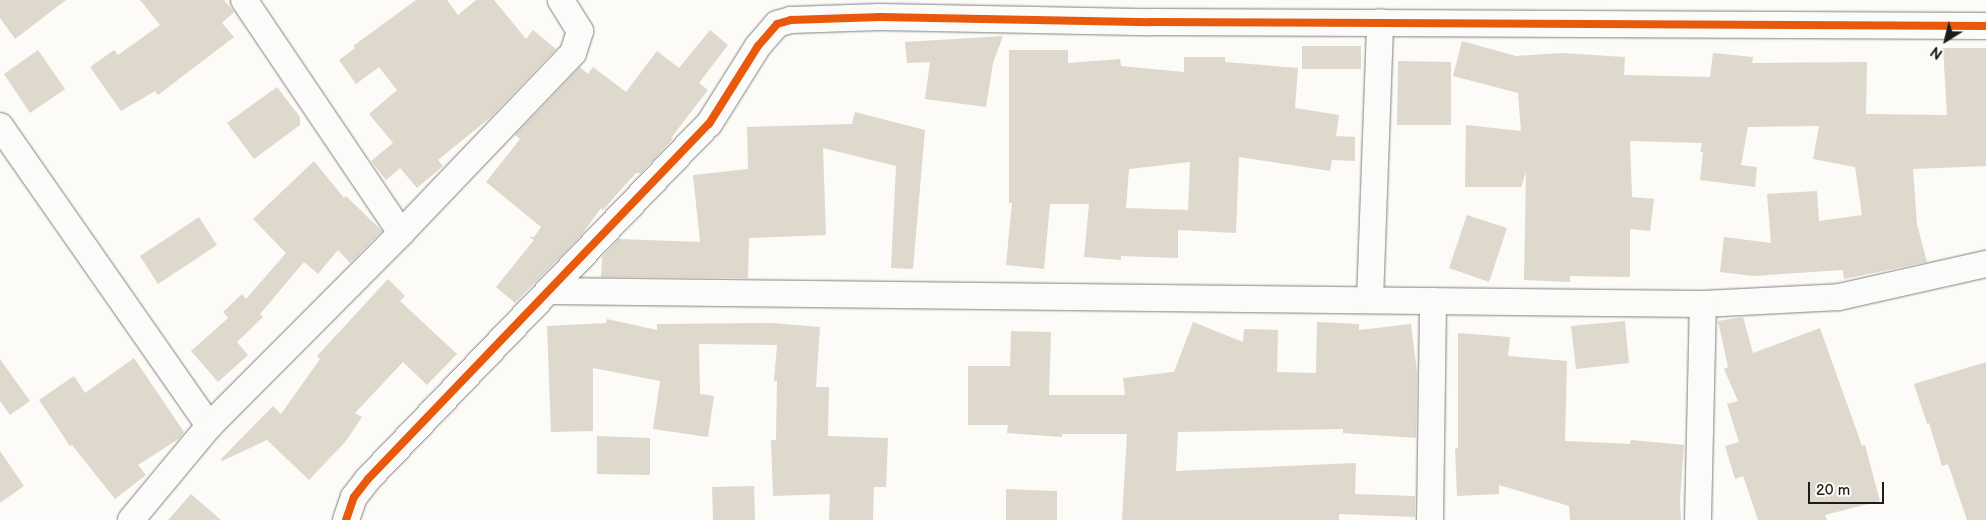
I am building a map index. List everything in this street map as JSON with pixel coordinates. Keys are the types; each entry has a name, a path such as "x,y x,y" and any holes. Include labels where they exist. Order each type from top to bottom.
{"street":[{"path":"131,520 209,426 401,233 573,53 580,31 561,0"},
{"path":"249,2 401,233"},
{"path":"346,520 354,497 368,479 709,124 758,46 777,24 791,20 880,8 1151,11 1380,22 1986,26"},
{"path":"1370,300 1380,22"},
{"path":"0,126 209,426"},
{"path":"549,292 1703,304 1839,297 1986,264"},
{"path":"1430,520 1433,301"},
{"path":"1698,520 1703,304"}],"building":[{"path":"0,0 66,0 15,39 0,18"},
{"path":"140,0 224,0 234,12 222,23 234,37 158,95 155,91 121,111 90,67 114,50 118,55 160,25"},
{"path":"416,0 447,0 458,15 476,0 494,0 526,39 533,30 556,49 492,116 438,160 443,166 417,188 400,168 386,180 371,161 393,143 369,114 397,90 379,67 356,84 339,60 355,48 353,46"},
{"path":"710,30 728,45 699,83 708,90 671,138 673,139 641,173 636,173 602,211 602,207 579,238 515,303 496,287 534,240 529,237 534,237 541,227 486,182 520,139 515,135 580,67 588,74 593,67 626,92 657,51 679,68"},
{"path":"1003,36 993,63 986,107 925,99 930,62 907,63 905,42"},
{"path":"1462,41 1516,56 1561,53 1625,57 1624,75 1710,77 1713,53 1753,57 1752,63 1867,62 1866,114 1947,115 1943,48 1986,48 1986,166 1913,169 1917,224 1927,262 1844,279 1843,270 1753,276 1720,272 1724,237 1771,243 1767,194 1817,191 1819,221 1862,215 1855,167 1813,159 1819,126 1748,127 1741,165 1757,167 1755,187 1700,180 1703,152 1700,152 1702,143 1630,141 1632,197 1654,199 1650,231 1630,229 1630,277 1570,276 1570,282 1524,280 1526,172 1521,187 1465,187 1466,125 1521,131 1518,93 1453,76"},
{"path":"1302,46 1361,46 1361,69 1302,69"},
{"path":"38,50 65,89 30,113 4,74"},
{"path":"1009,50 1068,50 1068,63 1120,59 1121,66 1184,72 1184,57 1225,57 1225,62 1298,68 1295,108 1339,115 1336,136 1355,137 1355,161 1332,160 1330,171 1239,157 1236,233 1178,230 1178,258 1121,256 1121,260 1084,257 1089,204 1050,204 1044,269 1006,265 1012,203 1009,203","holes":["1190,162 1188,210 1126,208 1129,169"]},
{"path":"1398,61 1451,62 1451,125 1397,125"},
{"path":"277,87 300,117 300,125 254,159 227,123"},
{"path":"855,112 925,130 913,269 891,268 896,166 823,148 826,235 749,238 748,278 601,277 602,257 619,239 700,242 693,175 748,169 747,127 852,124"},
{"path":"314,161 344,198 346,196 382,231 350,263 338,250 318,274 304,262 260,314 263,317 237,342 248,355 218,382 191,351 228,318 223,312 242,294 246,299 286,253 253,219"},
{"path":"1467,215 1507,228 1489,282 1449,268"},
{"path":"199,217 217,245 158,284 140,256"},
{"path":"388,279 405,296 400,301 457,354 427,385 403,362 355,413 362,417 346,441 309,480 267,440 222,461 221,459 273,406 281,414 320,359 317,356"},
{"path":"1743,317 1753,353 1820,328 1862,446 1865,445 1880,501 1825,515 1827,520 1758,520 1743,476 1735,479 1725,446 1739,442 1727,404 1738,401 1724,369 1728,367 1718,321"},
{"path":"607,319 657,330 657,324 772,323 820,327 816,387 829,387 828,436 888,438 886,487 874,487 873,520 829,520 830,494 773,496 771,440 776,440 777,381 774,381 777,345 699,344 700,394 714,396 708,437 653,429 660,381 593,368 593,431 551,432 547,326 606,323"},
{"path":"1625,321 1629,363 1576,369 1571,326"},
{"path":"1193,322 1243,342 1244,329 1278,330 1277,372 1316,373 1317,322 1359,324 1359,330 1411,324 1417,372 1416,438 1343,433 1343,429 1178,432 1176,471 1356,463 1355,494 1415,496 1415,517 1339,514 1339,520 1122,520 1127,434 1062,434 1062,437 1007,433 1008,425 968,425 968,366 1010,366 1011,331 1051,332 1049,395 1125,395 1123,378 1174,372"},
{"path":"1458,333 1510,337 1508,356 1567,361 1565,441 1630,444 1631,440 1684,445 1680,501 1681,520 1570,520 1569,506 1499,485 1499,494 1457,496 1455,449 1458,448"},
{"path":"134,358 184,432 180,438 138,465 146,475 115,499 72,445 70,446 39,400 74,376 85,393"},
{"path":"0,359 30,401 10,415 0,401"},
{"path":"1986,362 1986,520 1967,520 1948,464 1942,466 1929,423 1927,424 1914,384"},
{"path":"597,436 650,438 650,475 597,474"},
{"path":"0,451 24,486 0,503"},
{"path":"754,486 755,520 713,520 712,487"},
{"path":"1006,489 1057,491 1057,520 1006,520"},
{"path":"191,494 221,520 168,520"}],"cycle path":[{"path":"346,520 354,497 368,479 709,124 758,46 777,24 791,20 880,17 1151,22 1986,26"}]}
